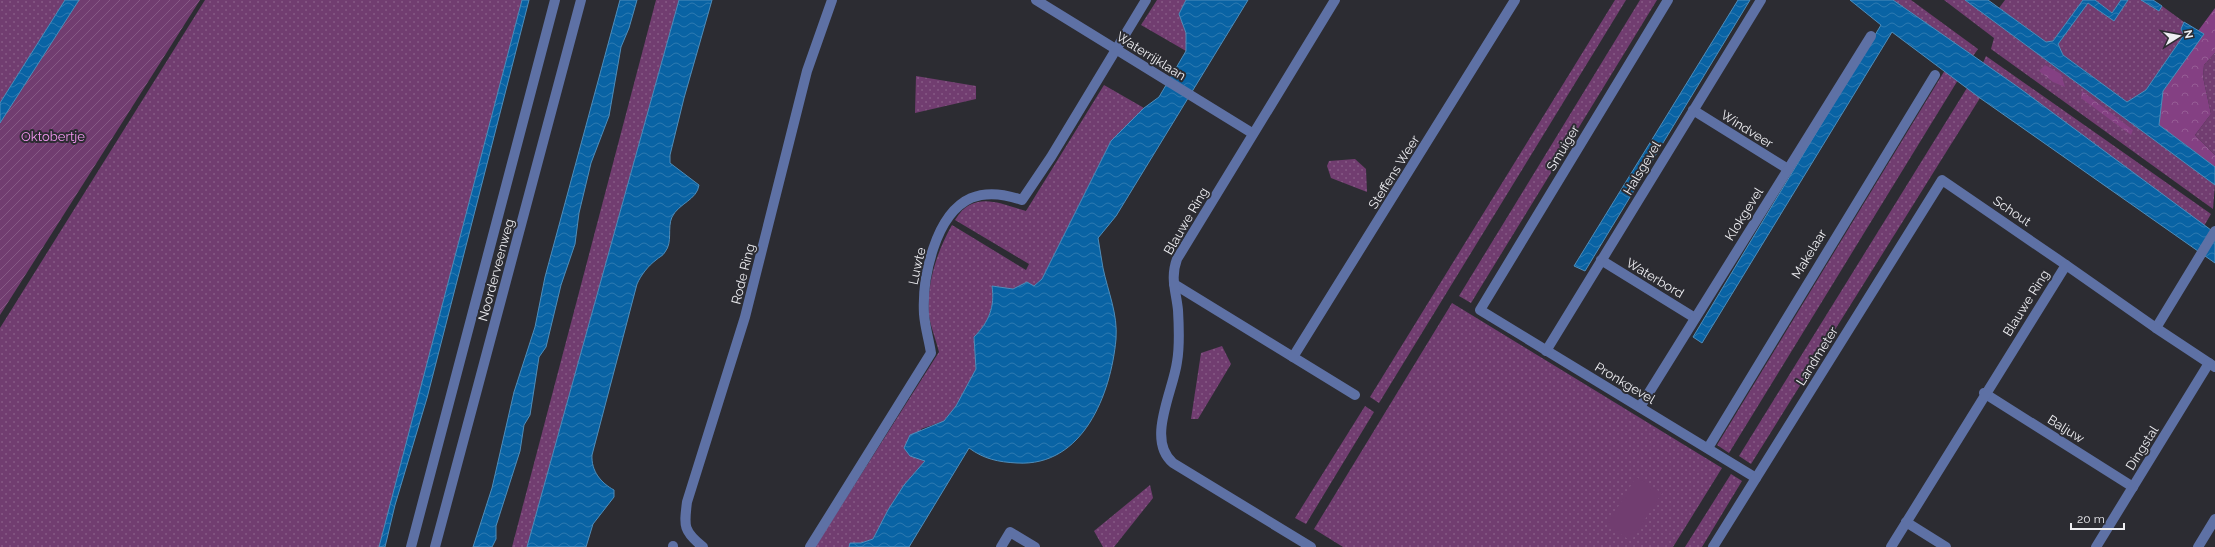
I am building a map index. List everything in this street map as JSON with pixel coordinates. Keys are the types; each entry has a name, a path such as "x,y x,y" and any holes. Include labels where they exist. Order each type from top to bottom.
{"street":[{"name":"Noorderveenweg","path":"411,547 555,0"},
{"name":"Noorderveenweg","path":"435,547 581,0"},
{"name":"Rode Ring","path":"703,547 693,539 684,525 687,502 746,318 807,71 832,0"},
{"name":"Waterrijklaan","path":"1036,0 1252,133"},
{"path":"1116,50 1146,0"},
{"name":"Blauwe Ring","path":"1311,547 1166,457 1161,448 1160,438 1162,423 1174,381 1179,340 1172,272 1177,259 1252,133 1335,0"},
{"name":"Steffens Weer","path":"1293,357 1515,0"},
{"name":"Smuiger","path":"1480,310 1668,0"},
{"name":"Halsgevel","path":"1546,351 1760,0"},
{"name":"Klokgevel","path":"1640,407 1871,36"},
{"name":"Luwte","path":"810,547 931,353 924,315 924,291 934,248 951,213 961,203 984,194 995,193 1022,200 1051,157 1116,50"},
{"name":"Makelaar","path":"1708,448 1935,75"},
{"name":"Windveer","path":"1693,110 1788,169"},
{"name":"Schout","path":"1942,180 2066,264"},
{"name":"Landmeter","path":"1713,547 1942,180"},
{"path":"2156,328 2215,230"},
{"name":"Waterbord","path":"1601,260 1695,318"},
{"name":"Blauwe Ring","path":"1891,547 1984,393 2066,264 2156,328 2212,365"},
{"path":"1174,284 1355,395"},
{"name":"Pronkgevel","path":"1480,310 1756,478"},
{"name":"Dingstal","path":"2096,547 2212,365"},
{"name":"Baljuw","path":"1984,393 2133,487"},
{"path":"2198,547 2215,519"},
{"path":"1906,522 1946,547"},
{"path":"1001,547 1010,532 1035,547"}],"green space":[{"path":"0,0 65,0 0,103"},
{"name":"Oktobertje","path":"79,0 200,0 0,315 0,123"},
{"path":"205,0 522,0 379,547 0,547 0,328"},
{"path":"656,0 679,0 527,547 512,547"},
{"path":"1157,0 1186,0 1179,14 1186,33 1186,51 1141,25"},
{"path":"1615,0 1626,0 1379,403 1370,397"},
{"path":"1640,0 1657,0 1471,303 1459,296"},
{"path":"1893,0 1911,0 1978,49 1973,56"},
{"path":"1944,0 1965,0 2215,185 2213,209 1991,49 1994,38"},
{"path":"2005,0 2083,0 2053,41 2046,42 1999,8"},
{"path":"2095,0 2121,0 2112,13"},
{"path":"2128,0 2141,0 2159,11 2162,6 2184,22 2181,29 2184,35 2146,90 2127,102 2063,55 2058,44 2088,3 2114,21"},
{"path":"2215,8 2215,53 2204,65 2203,77 2211,114 2195,135 2215,155 2215,167 2159,125 2163,91 2203,34 2198,31"},
{"path":"2215,53 2215,155 2195,135 2211,114 2203,77 2204,65"},
{"path":"1986,56 2211,214 2204,226 2018,87 1983,63"},
{"path":"2045,65 2061,74 2065,87 2053,82 2039,71"},
{"path":"1945,70 1958,80 1729,453 1717,445"},
{"path":"916,76 976,86 976,99 915,113"},
{"path":"1104,85 1144,108 1111,141 1042,279 1034,286 1027,282 1013,290 992,286 993,301 990,314 984,326 974,337 976,369 956,406 944,421 921,429 925,461 904,485 888,510 873,539 861,543 850,543 849,547 815,547 939,352 929,316 929,292 937,257 952,225 1026,270 1029,264 955,220 962,211 970,205 978,202 996,202 1026,211"},
{"path":"1967,88 1980,98 1751,464 1739,456"},
{"path":"2082,91 2133,130 2131,135 2081,98"},
{"path":"1355,159 1366,169 1367,192 1331,178 1327,166 1329,161"},
{"path":"1452,303 1722,468 1673,547 1343,547 1314,529"},
{"path":"1222,346 1231,364 1198,419 1191,419 1201,353"},
{"path":"1365,406 1374,412 1306,524 1295,518"},
{"path":"1731,474 1742,481 1702,547 1685,547"},
{"path":"1636,477 1662,493 1631,541 1607,525"},
{"path":"1150,485 1153,498 1114,547 1103,547 1094,531"}],"water":[{"path":"65,0 79,0 0,123 0,103"},
{"path":"522,0 529,0 427,398 395,505 385,547 379,547"},
{"path":"620,0 637,0 629,28 621,47 609,116 591,163 579,213 575,244 561,285 546,347 539,357 530,415 524,425 520,451 496,526 496,539 492,547 473,547 492,488 514,392 535,327 545,277"},
{"path":"679,0 712,0 684,98 670,155 670,163 699,185 695,194 675,212 672,217 669,244 664,253 653,262 637,284 592,455 595,471 605,484 614,490 614,497 593,524 586,547 527,547"},
{"path":"1186,0 1248,0 1116,216 1098,238 1103,268 1116,321 1116,339 1108,382 1100,403 1089,423 1076,440 1060,453 1040,461 1017,463 997,461 980,455 969,448 909,547 849,547 850,543 861,543 873,539 888,510 904,485 925,461 910,456 904,448 910,435 944,421 956,406 976,369 974,337 984,326 990,314 993,301 992,286 1013,289 1027,282 1034,286 1042,279 1111,141 1144,108 1159,97 1186,51 1186,33 1179,14"},
{"path":"1738,0 1750,0 1585,271 1574,266"},
{"path":"1850,0 1893,0 2018,87 2215,233 2215,263 1980,98 1892,32 1702,343 1693,337 1881,25"},
{"path":"1965,0 1988,0 2046,42 2053,41 2083,0 2095,0 2112,13 2121,0 2128,0 2114,21 2088,3 2058,44 2063,55 2127,102 2146,90 2184,35 2181,29 2184,22 2204,34 2163,91 2159,125 2215,167 2215,185"},
{"path":"2141,0 2153,0 2162,6 2159,11"}]}
